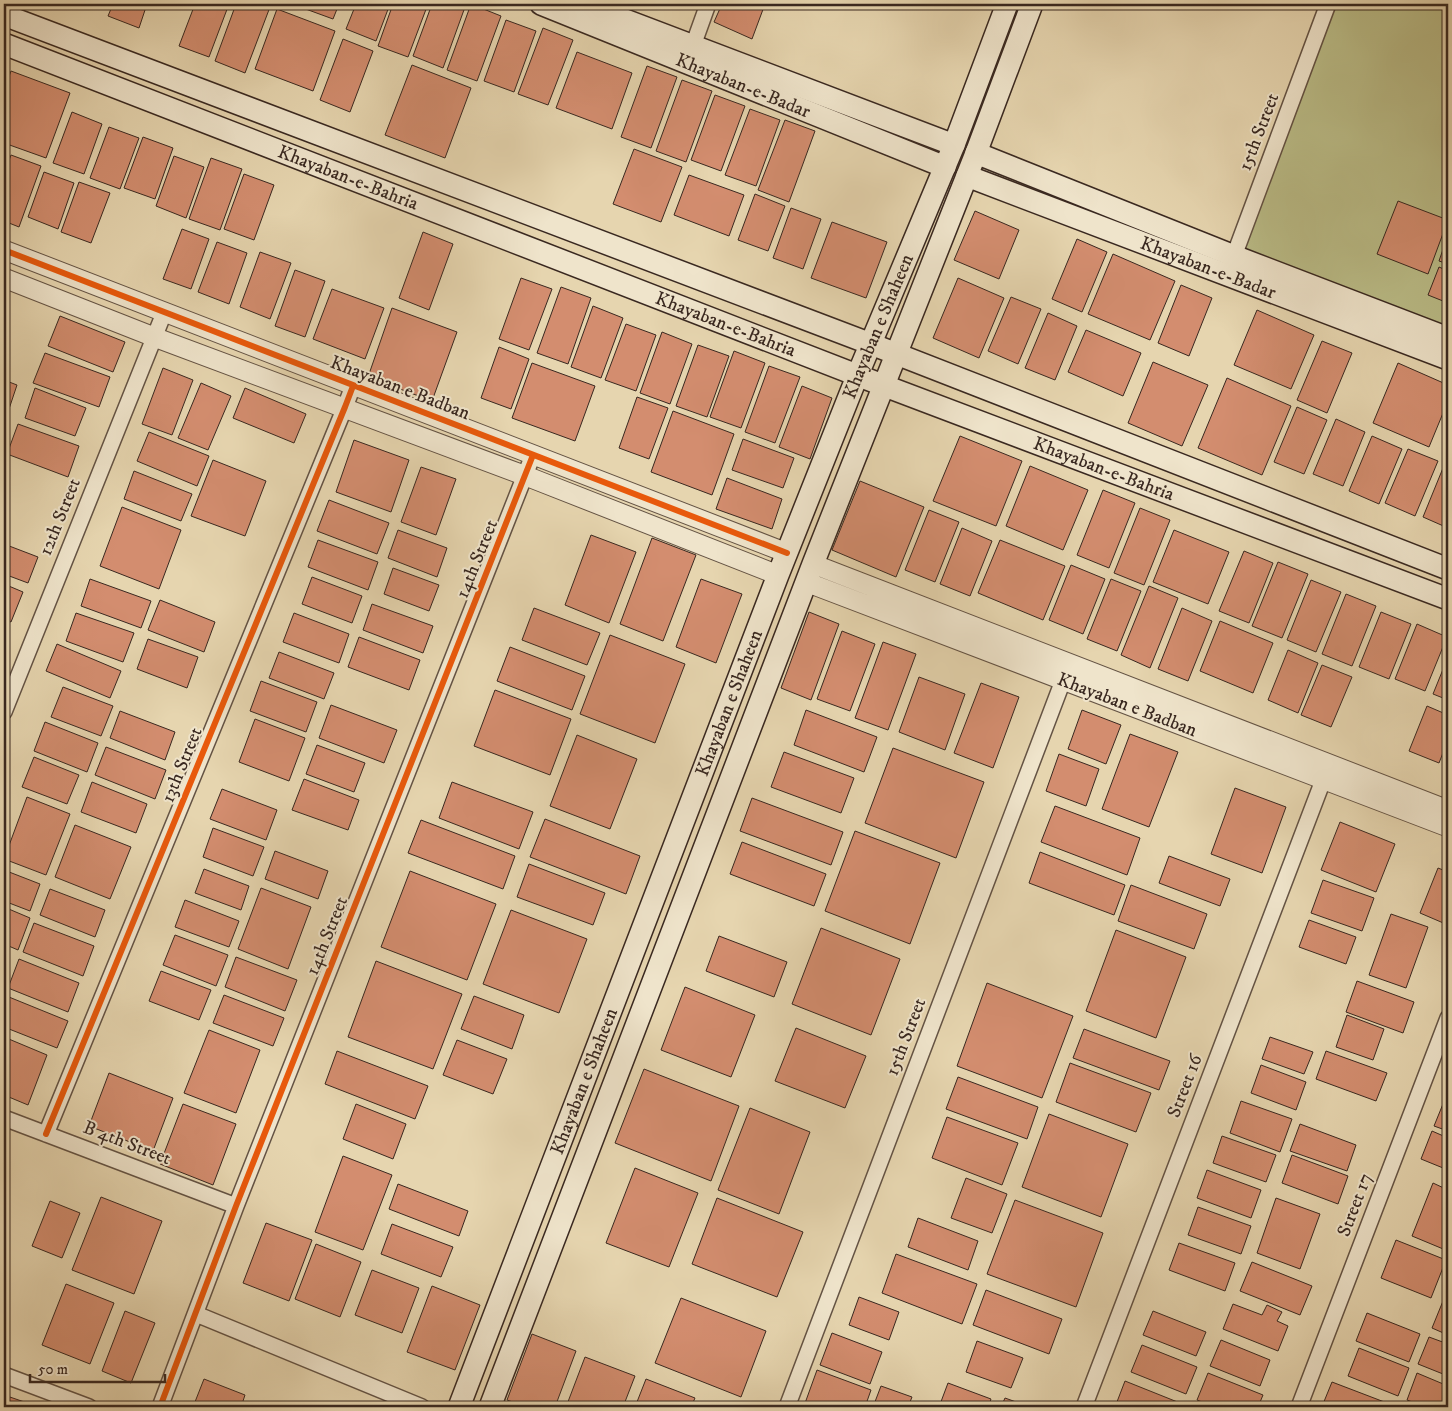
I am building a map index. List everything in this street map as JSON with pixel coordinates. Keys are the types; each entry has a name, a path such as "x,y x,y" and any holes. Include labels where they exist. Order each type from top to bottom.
{"main road":[{"name":"Khayaban-e-Badar","path":"541,4 954,145"},
{"name":"Khayaban-e-Badar","path":"583,4 690,54 945,167"},
{"name":"Khayaban e Shaheen","path":"459,1407 786,553 858,374 954,145 1007,4"},
{"name":"Khayaban e Shaheen","path":"490,1407 810,573 976,153 1028,5"},
{"name":"Khayaban-e-Bahria","path":"4,15 871,344 1448,568"},
{"name":"Khayaban-e-Bahria","path":"4,44 885,386 1448,599"},
{"name":"Khayaban-e-Badar","path":"976,153 1448,359"},
{"name":"Khayaban-e-Badar","path":"967,176 1448,338"}],"street":[{"path":"690,54 708,4"},
{"name":"15th Street","path":"1230,265 1328,4"},
{"name":"Khayaban e Badban","path":"4,250 786,553"},
{"name":"Khayaban e Badban","path":"4,278 154,337 346,407 526,476 778,575"},
{"name":"12th Street","path":"4,712 164,313"},
{"name":"13th Street","path":"46,1134 353,386"},
{"name":"14th Street","path":"160,1407 236,1206 533,456"},
{"name":"Khayaban e Badban","path":"810,573 1327,772 1448,810"},
{"name":"15th Street","path":"787,1407 1066,672"},
{"name":"Khayaban e Badban","path":"1327,772 1448,828"},
{"name":"Street 16","path":"1084,1407 1327,772"},
{"name":"Street 17","path":"1299,1407 1448,1018"},
{"name":"B 4th Street","path":"4,1118 236,1206"},
{"path":"196,1314 422,1407"},
{"path":"4,1375 89,1407"}],"green space":[{"path":"1334,4 1448,4 1448,328 1242,251"}],"building":[{"path":"113,4 147,4 139,28 108,16"},
{"path":"195,4 229,4 209,57 179,46"},
{"path":"236,4 261,4 270,7 245,73 215,61"},
{"path":"292,4 339,4 333,19"},
{"path":"356,4 390,4 376,41 346,29"},
{"path":"393,4 428,4 408,57 378,46"},
{"path":"432,4 457,4 465,7 443,68 413,56"},
{"path":"471,4 501,16 477,81 447,70"},
{"path":"722,4 765,4 752,39 714,22"},
{"path":"277,9 335,31 313,91 255,69"},
{"path":"506,20 536,31 514,92 484,81"},
{"path":"543,28 573,40 548,105 518,94"},
{"path":"343,39 373,51 350,112 320,100"},
{"path":"577,52 632,73 612,129 556,108"},
{"path":"412,65 471,88 445,158 385,135"},
{"path":"647,66 677,77 651,148 621,137"},
{"path":"11,71 70,93 46,158 4,143 4,90"},
{"path":"682,80 712,91 686,162 656,151"},
{"path":"715,95 745,106 721,171 691,160"},
{"path":"750,109 780,120 756,186 725,175"},
{"path":"72,112 102,124 84,174 53,163"},
{"path":"785,120 815,131 789,202 758,190"},
{"path":"109,127 139,138 120,189 90,178"},
{"path":"143,137 173,148 155,199 124,188"},
{"path":"634,149 682,167 661,222 613,204"},
{"path":"11,155 41,166 19,227 4,221 4,174"},
{"path":"174,156 204,167 186,218 156,206"},
{"path":"211,158 242,169 220,230 189,219"},
{"path":"44,172 74,183 58,229 28,217"},
{"path":"244,174 274,185 254,240 224,229"},
{"path":"689,175 744,195 729,236 674,215"},
{"path":"79,182 110,193 91,243 61,232"},
{"path":"755,194 785,206 768,251 738,240"},
{"path":"1398,201 1448,220 1428,274 1377,254"},
{"path":"791,208 821,219 803,269 773,258"},
{"path":"975,211 1019,230 999,279 954,260"},
{"path":"832,222 887,242 866,298 811,278"},
{"path":"182,229 209,239 191,289 163,279"},
{"path":"423,232 453,244 429,310 399,298"},
{"path":"1448,235 1448,264 1439,261"},
{"path":"1077,239 1107,252 1082,312 1052,299"},
{"path":"217,242 247,253 229,304 198,292"},
{"path":"260,252 291,263 270,319 240,307"},
{"path":"1113,254 1175,281 1150,340 1088,314"},
{"path":"1439,267 1448,271 1448,303 1428,295"},
{"path":"295,270 325,281 305,337 275,326"},
{"path":"521,278 552,289 529,350 499,339"},
{"path":"958,278 1004,298 979,358 933,338"},
{"path":"1181,285 1212,298 1189,356 1158,343"},
{"path":"561,287 591,298 568,364 537,353"},
{"path":"332,289 384,308 365,359 313,339"},
{"path":"1011,297 1041,309 1018,364 988,351"},
{"path":"593,306 623,318 601,378 571,367"},
{"path":"392,308 457,332 432,401 368,377"},
{"path":"1257,310 1314,335 1291,389 1234,365"},
{"path":"1048,313 1077,326 1055,380 1025,368"},
{"path":"60,316 125,342 113,372 48,346"},
{"path":"626,324 656,335 636,391 605,380"},
{"path":"1086,330 1141,353 1123,396 1068,372"},
{"path":"662,332 692,344 670,404 640,393"},
{"path":"1322,341 1352,353 1327,413 1297,400"},
{"path":"698,345 729,356 707,417 676,406"},
{"path":"499,347 529,359 511,409 481,398"},
{"path":"734,351 765,363 741,428 710,417"},
{"path":"45,353 110,377 99,407 33,383"},
{"path":"1153,362 1208,385 1182,446 1128,423"},
{"path":"532,363 595,386 575,441 512,418"},
{"path":"1398,363 1448,385 1448,401 1429,447 1373,423"},
{"path":"769,366 800,377 775,443 745,432"},
{"path":"163,368 193,380 172,435 142,424"},
{"path":"1227,378 1291,406 1262,475 1198,448"},
{"path":"4,380 17,385 5,421 4,420"},
{"path":"201,383 231,396 208,450 178,438"},
{"path":"802,386 832,398 810,459 779,447"},
{"path":"35,388 86,408 75,436 25,418"},
{"path":"245,388 306,414 294,443 233,418"},
{"path":"637,397 668,408 649,459 619,448"},
{"path":"1297,407 1327,420 1304,474 1274,462"},
{"path":"673,411 734,434 712,495 651,472"},
{"path":"1336,419 1365,432 1343,486 1313,474"},
{"path":"18,424 79,446 68,477 7,454"},
{"path":"149,432 209,456 197,486 137,461"},
{"path":"960,436 1022,461 996,526 933,501"},
{"path":"1372,436 1402,449 1379,504 1349,491"},
{"path":"743,439 794,458 783,488 732,470"},
{"path":"354,440 409,460 391,512 336,492"},
{"path":"1408,449 1438,461 1415,516 1385,503"},
{"path":"213,460 266,481 245,536 191,516"},
{"path":"1030,466 1088,490 1063,550 1006,526"},
{"path":"421,467 456,479 436,535 401,522"},
{"path":"1443,468 1448,470 1448,528 1423,517"},
{"path":"134,471 192,494 181,521 124,499"},
{"path":"727,478 782,499 772,529 716,509"},
{"path":"860,481 924,507 896,577 832,550"},
{"path":"1103,490 1135,503 1109,568 1077,555"},
{"path":"329,500 389,523 377,554 317,531"},
{"path":"122,507 181,530 159,589 100,566"},
{"path":"1140,508 1170,520 1144,585 1114,573"},
{"path":"929,510 959,522 935,582 905,570"},
{"path":"962,528 992,541 970,596 940,584"},
{"path":"398,530 447,548 437,577 388,558"},
{"path":"1174,530 1229,552 1208,604 1153,582"},
{"path":"591,535 636,552 609,623 565,605"},
{"path":"652,538 696,555 663,641 620,624"},
{"path":"318,540 378,562 368,590 308,567"},
{"path":"1000,540 1065,566 1043,620 978,593"},
{"path":"4,544 38,557 28,583 4,574"},
{"path":"1244,551 1273,563 1249,623 1219,611"},
{"path":"1278,562 1308,574 1282,638 1252,626"},
{"path":"1071,565 1105,579 1083,634 1049,620"},
{"path":"393,568 439,585 429,611 384,594"},
{"path":"312,577 362,596 352,623 302,604"},
{"path":"90,579 151,601 141,628 81,606"},
{"path":"701,579 742,594 716,663 676,647"},
{"path":"1111,579 1141,591 1117,651 1087,639"},
{"path":"1311,580 1341,592 1316,652 1287,640"},
{"path":"4,584 23,592 11,622 4,619"},
{"path":"1149,586 1178,598 1150,668 1121,655"},
{"path":"1346,594 1376,606 1352,666 1322,654"},
{"path":"160,600 215,622 204,652 148,630"},
{"path":"372,604 433,626 423,653 363,630"},
{"path":"534,608 600,633 587,665 522,640"},
{"path":"1182,608 1212,621 1188,681 1158,669"},
{"path":"809,612 839,624 811,700 781,688"},
{"path":"1381,612 1411,624 1389,679 1359,667"},
{"path":"76,613 134,633 123,662 66,641"},
{"path":"294,613 349,634 339,663 283,642"},
{"path":"1220,621 1273,643 1253,693 1200,671"},
{"path":"1417,624 1447,637 1425,691 1395,679"},
{"path":"842,631 875,644 850,711 817,699"},
{"path":"610,635 685,664 655,743 580,714"},
{"path":"359,637 420,660 409,690 348,667"},
{"path":"148,639 198,657 187,688 137,669"},
{"path":"883,642 916,654 888,730 855,718"},
{"path":"57,644 121,671 110,698 46,671"},
{"path":"510,647 585,676 572,710 497,681"},
{"path":"1288,650 1318,663 1298,713 1268,700"},
{"path":"279,652 334,673 324,699 269,678"},
{"path":"1448,657 1448,700 1433,694"},
{"path":"1322,665 1352,677 1331,727 1301,715"},
{"path":"919,677 965,694 945,750 899,732"},
{"path":"261,681 317,702 306,732 250,711"},
{"path":"981,683 1019,697 993,768 954,753"},
{"path":"63,687 113,706 101,736 51,717"},
{"path":"495,690 571,719 550,775 474,746"},
{"path":"331,705 397,730 384,763 319,738"},
{"path":"1427,706 1448,715 1448,740 1439,763 1409,751"},
{"path":"806,710 877,737 864,772 794,745"},
{"path":"1082,710 1121,725 1106,764 1068,749"},
{"path":"120,711 175,732 165,760 110,738"},
{"path":"255,719 305,738 289,781 239,762"},
{"path":"45,722 98,743 87,772 34,751"},
{"path":"1130,734 1178,752 1149,827 1102,809"},
{"path":"577,735 637,759 610,829 550,806"},
{"path":"317,745 365,763 354,792 306,774"},
{"path":"106,747 166,770 155,799 95,775"},
{"path":"893,748 984,782 956,858 865,823"},
{"path":"784,752 854,778 841,813 771,787"},
{"path":"1059,754 1099,769 1086,806 1046,791"},
{"path":"34,757 79,775 67,804 22,787"},
{"path":"304,779 359,800 348,830 292,810"},
{"path":"92,782 147,804 136,833 81,812"},
{"path":"452,782 533,812 519,849 439,818"},
{"path":"1235,788 1286,807 1262,873 1211,854"},
{"path":"222,789 277,810 266,840 210,819"},
{"path":"27,797 70,814 46,875 4,859"},
{"path":"752,798 843,832 831,865 740,831"},
{"path":"1055,806 1140,838 1127,875 1041,842"},
{"path":"545,819 640,856 626,894 530,857"},
{"path":"421,820 515,856 503,889 408,853"},
{"path":"1340,822 1395,844 1376,892 1321,870"},
{"path":"75,825 131,847 110,899 55,877"},
{"path":"213,828 264,847 253,876 203,857"},
{"path":"855,831 940,863 910,944 825,911"},
{"path":"742,842 826,874 814,906 730,874"},
{"path":"275,851 328,871 318,899 265,879"},
{"path":"1040,852 1125,885 1114,915 1029,883"},
{"path":"1169,856 1230,879 1220,906 1159,883"},
{"path":"529,864 605,893 593,925 517,897"},
{"path":"1438,868 1448,872 1448,925 1420,913"},
{"path":"204,869 249,886 241,910 195,893"},
{"path":"4,870 40,884 30,911 4,901"},
{"path":"410,871 496,904 467,980 381,947"},
{"path":"1323,880 1374,898 1362,931 1311,913"},
{"path":"1131,885 1207,914 1194,949 1118,921"},
{"path":"261,888 311,907 288,969 238,949"},
{"path":"50,889 105,910 95,937 40,915"},
{"path":"185,900 239,921 229,947 175,927"},
{"path":"4,907 30,918 18,950 4,944"},
{"path":"511,910 587,939 559,1013 483,984"},
{"path":"1391,914 1428,927 1406,988 1369,975"},
{"path":"1309,920 1356,937 1346,964 1299,947"},
{"path":"34,923 94,946 83,976 23,952"},
{"path":"821,928 900,959 871,1035 792,1004"},
{"path":"1116,930 1186,957 1156,1038 1086,1011"},
{"path":"175,935 228,955 216,986 163,965"},
{"path":"719,936 787,962 774,997 706,971"},
{"path":"236,957 297,980 285,1011 225,987"},
{"path":"19,959 79,983 68,1012 8,988"},
{"path":"376,961 462,994 433,1069 348,1037"},
{"path":"161,971 211,990 199,1020 149,1001"},
{"path":"1357,981 1414,1002 1403,1033 1346,1012"},
{"path":"987,983 1073,1016 1042,1098 957,1066"},
{"path":"685,987 755,1015 731,1077 661,1050"},
{"path":"4,995 68,1021 57,1048 4,1027"},
{"path":"224,995 284,1018 273,1046 213,1023"},
{"path":"474,996 524,1015 512,1049 461,1029"},
{"path":"1347,1015 1384,1029 1373,1060 1336,1047"},
{"path":"796,1028 866,1056 845,1108 775,1081"},
{"path":"1084,1029 1170,1061 1159,1090 1073,1058"},
{"path":"209,1030 260,1050 236,1113 184,1093"},
{"path":"4,1037 47,1055 28,1105 4,1095"},
{"path":"1270,1037 1313,1052 1304,1074 1262,1059"},
{"path":"457,1040 507,1059 493,1094 443,1075"},
{"path":"337,1051 428,1086 415,1119 325,1084"},
{"path":"1326,1051 1387,1073 1376,1101 1316,1079"},
{"path":"1070,1063 1151,1093 1136,1132 1056,1102"},
{"path":"1261,1065 1306,1082 1296,1110 1251,1093"},
{"path":"644,1069 739,1106 711,1181 615,1143"},
{"path":"109,1073 173,1098 153,1151 89,1126"},
{"path":"958,1077 1038,1107 1027,1139 946,1109"},
{"path":"1445,1099 1448,1100 1448,1131 1434,1126"},
{"path":"1241,1101 1292,1119 1280,1152 1230,1133"},
{"path":"183,1104 236,1124 213,1185 160,1164"},
{"path":"356,1104 406,1124 393,1159 343,1139"},
{"path":"750,1108 810,1132 779,1214 718,1190"},
{"path":"1049,1114 1128,1144 1101,1217 1022,1187"},
{"path":"947,1117 1018,1143 1002,1185 932,1158"},
{"path":"1300,1124 1356,1145 1347,1171 1290,1151"},
{"path":"1432,1131 1448,1138 1448,1170 1421,1159"},
{"path":"1222,1136 1276,1155 1266,1182 1213,1163"},
{"path":"1292,1155 1348,1176 1338,1204 1282,1183"},
{"path":"343,1156 392,1175 363,1250 315,1232"},
{"path":"635,1168 698,1193 669,1267 606,1243"},
{"path":"1207,1170 1261,1190 1251,1218 1197,1198"},
{"path":"966,1178 1007,1194 992,1233 951,1218"},
{"path":"1433,1183 1448,1190 1448,1251 1412,1236"},
{"path":"398,1184 468,1211 459,1236 389,1209"},
{"path":"101,1197 162,1221 134,1294 72,1270"},
{"path":"717,1198 803,1232 777,1297 692,1264"},
{"path":"1276,1198 1320,1214 1300,1269 1257,1253"},
{"path":"1015,1200 1103,1233 1076,1307 987,1274"},
{"path":"50,1201 80,1213 62,1258 32,1246"},
{"path":"1198,1207 1251,1226 1241,1254 1188,1235"},
{"path":"918,1218 978,1241 968,1270 908,1247"},
{"path":"266,1223 312,1240 289,1301 243,1283"},
{"path":"392,1224 453,1247 441,1277 381,1254"},
{"path":"1396,1240 1446,1260 1431,1298 1381,1278"},
{"path":"1179,1243 1235,1263 1225,1291 1169,1270"},
{"path":"316,1244 361,1262 340,1317 295,1299"},
{"path":"896,1254 977,1284 962,1324 882,1293"},
{"path":"1252,1262 1312,1286 1300,1315 1240,1291"},
{"path":"372,1270 419,1288 402,1333 355,1315"},
{"path":"66,1284 114,1303 90,1364 42,1345"},
{"path":"432,1286 480,1305 455,1370 407,1352"},
{"path":"986,1290 1062,1319 1049,1354 973,1325"},
{"path":"859,1297 899,1312 889,1340 849,1325"},
{"path":"681,1298 766,1331 741,1397 655,1363"},
{"path":"1443,1301 1448,1303 1448,1335 1432,1328"},
{"path":"1233,1304 1262,1315 1267,1305 1282,1312 1277,1321 1288,1326 1278,1351 1223,1329"},
{"path":"125,1311 155,1323 131,1383 102,1371"},
{"path":"1153,1311 1206,1332 1196,1356 1143,1335"},
{"path":"1367,1313 1420,1334 1409,1362 1356,1341"},
{"path":"832,1333 882,1352 870,1384 820,1365"},
{"path":"532,1334 576,1351 555,1407 527,1407 507,1400"},
{"path":"1429,1337 1448,1344 1448,1376 1418,1364"},
{"path":"1221,1340 1270,1360 1260,1386 1210,1366"},
{"path":"977,1341 1023,1358 1011,1388 966,1372"},
{"path":"1142,1345 1197,1367 1186,1394 1131,1372"},
{"path":"1359,1348 1409,1368 1398,1396 1348,1376"},
{"path":"585,1357 635,1376 623,1407 566,1407"},
{"path":"817,1370 871,1390 865,1407 804,1406"},
{"path":"1208,1373 1263,1395 1258,1407 1215,1407 1197,1400"},
{"path":"1417,1373 1448,1386 1448,1407 1426,1407 1407,1400"},
{"path":"204,1379 245,1395 241,1407 193,1407"},
{"path":"646,1379 695,1398 691,1407 635,1407"},
{"path":"1125,1381 1180,1403 1178,1407 1115,1407"},
{"path":"1332,1382 1387,1403 1385,1407 1331,1407 1323,1404"},
{"path":"948,1383 991,1399 988,1407 939,1407"},
{"path":"881,1386 912,1397 908,1407 873,1407"},
{"path":"4,1395 39,1407 4,1407"},
{"path":"1005,1398 1030,1407 1001,1407"}],"cycle path":[{"path":"4,250 787,553"},
{"path":"46,1134 353,386"},
{"path":"160,1407 236,1206 533,455"}]}
